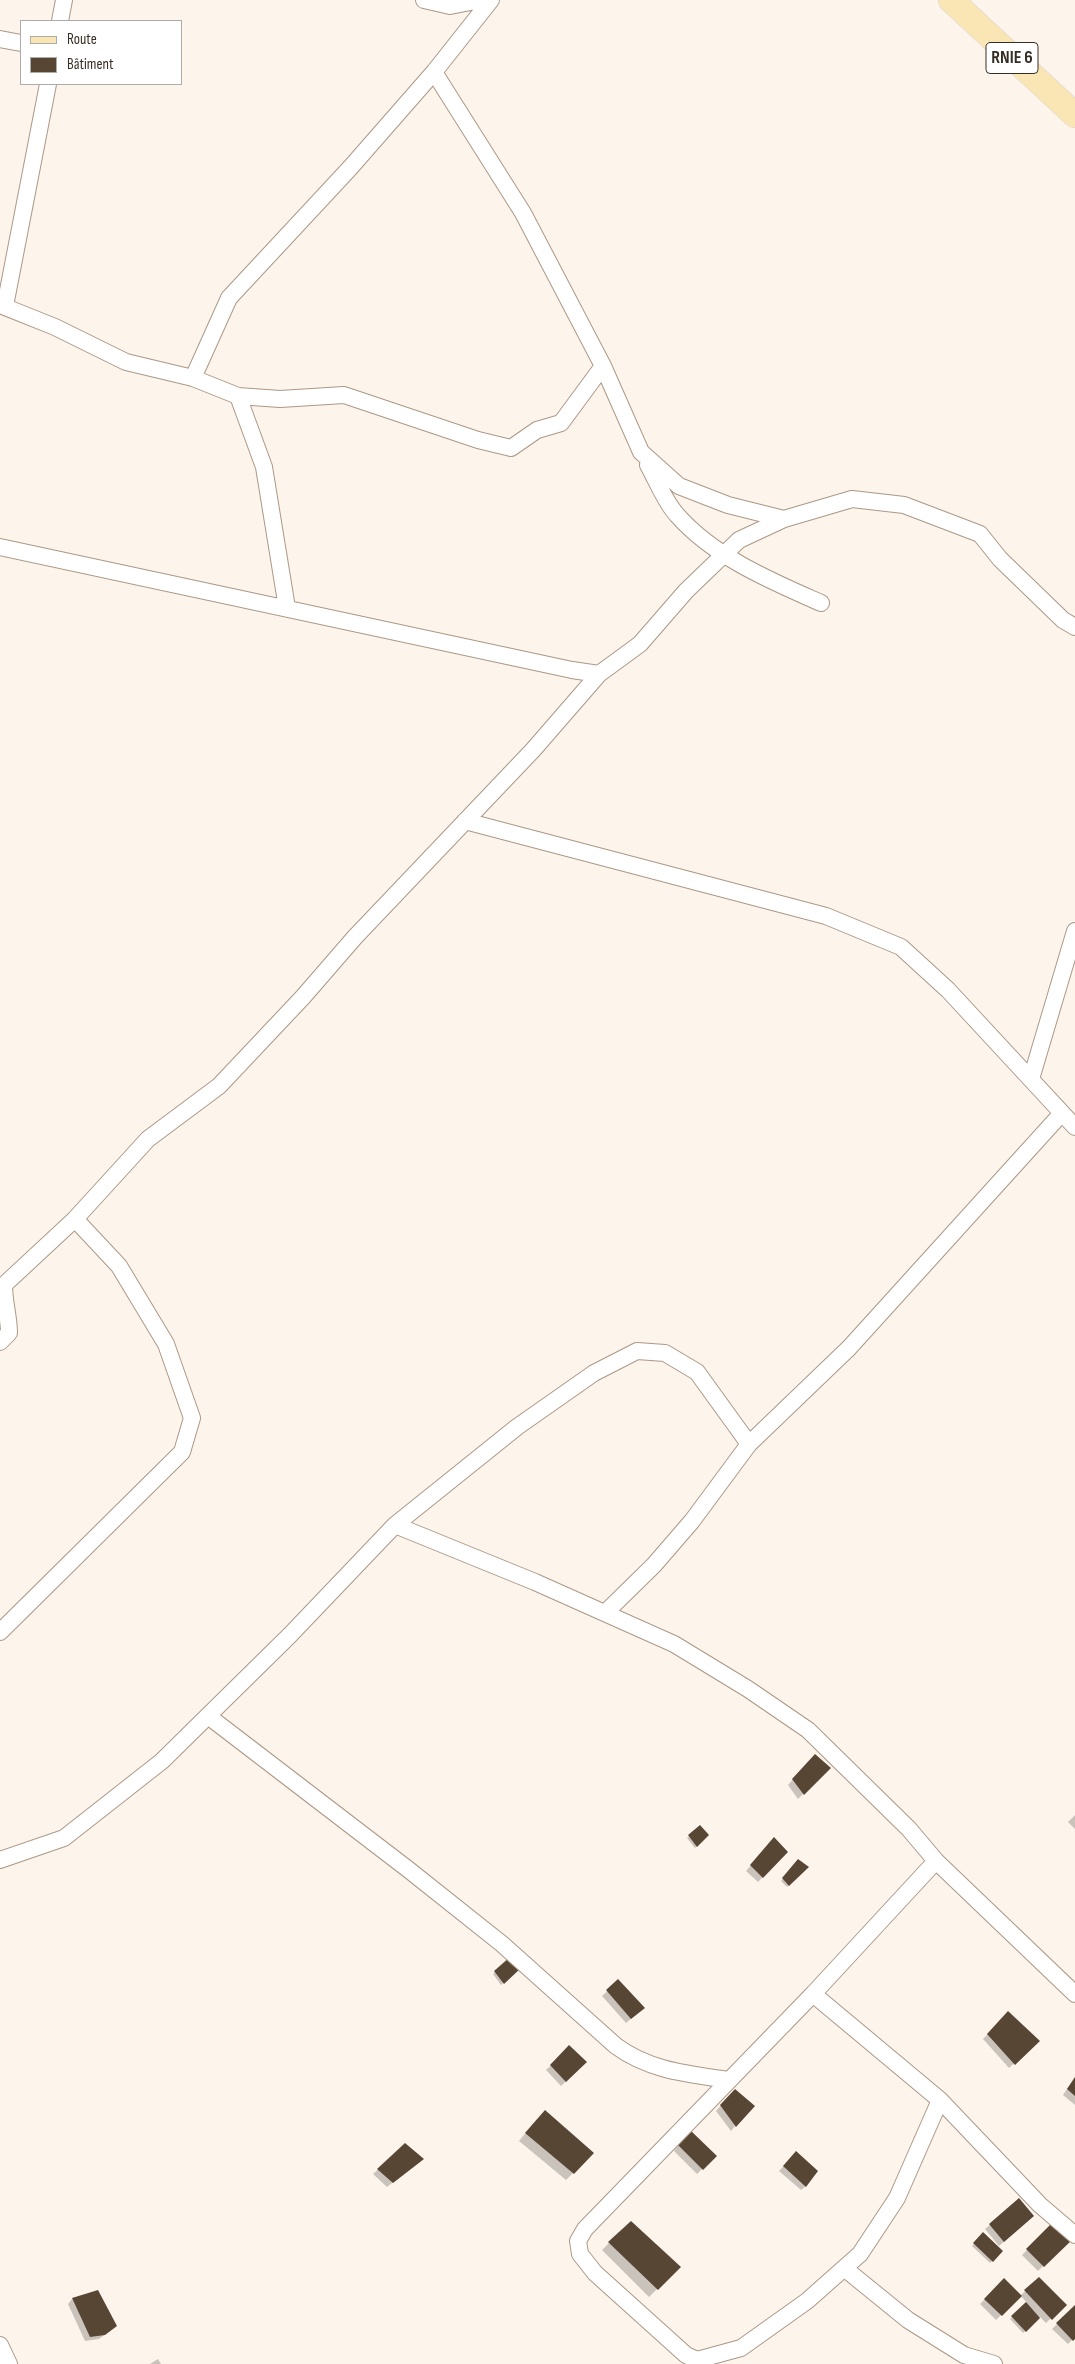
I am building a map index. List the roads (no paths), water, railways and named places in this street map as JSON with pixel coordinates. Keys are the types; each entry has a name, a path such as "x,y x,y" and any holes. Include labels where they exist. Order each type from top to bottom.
{"main road":[{"name":"RNIE 6","path":"951,0 1075,115"}],"street":[{"path":"60,20 64,0"},
{"path":"429,1 450,6 481,0"},
{"path":"193,378 229,298 350,168 434,72 491,0"},
{"path":"0,39 20,43"},
{"path":"434,72 523,213 603,366 641,452 676,515 711,546 724,554 774,582 821,603"},
{"path":"48,85 2,306 54,327 126,362 193,378 238,396 280,398 344,394 478,440 511,448 537,430 561,424 603,366"},
{"path":"238,396 264,467 287,608"},
{"path":"641,452 679,486 728,505 784,519"},
{"path":"0,1342 9,1333 2,1284 75,1219 148,1139 219,1086 304,997 355,937 533,750 599,674 640,644 686,591 739,540 784,519 852,499 904,505 980,534 1000,559 1063,620 1075,626"},
{"path":"0,547 572,670 599,674"},
{"path":"465,821 826,916 902,947 948,990 1075,1127"},
{"path":"1032,1079 1075,931"},
{"path":"605,1613 654,1565 692,1521 749,1444 849,1348 1062,1113"},
{"path":"0,1632 182,1452 192,1418 166,1344 119,1266 75,1219"},
{"path":"0,1860 64,1838 162,1761 290,1635 395,1525 517,1427 594,1373 637,1351 665,1353 697,1372 749,1444"},
{"path":"395,1525 674,1644 748,1689 808,1730 909,1829 936,1861 1075,1994"},
{"path":"208,1716 502,1944 616,2046 632,2058 669,2072 729,2080"},
{"path":"936,1861 813,1994 585,2230 578,2241 580,2254 595,2273 686,2355 697,2360 714,2357 740,2348 807,2301 860,2254 897,2198 940,2100"},
{"path":"813,1994 940,2100 1040,2205 1075,2235"},
{"path":"844,2268 908,2320 964,2355 994,2364"},
{"path":"0,2345 9,2364"}]}
